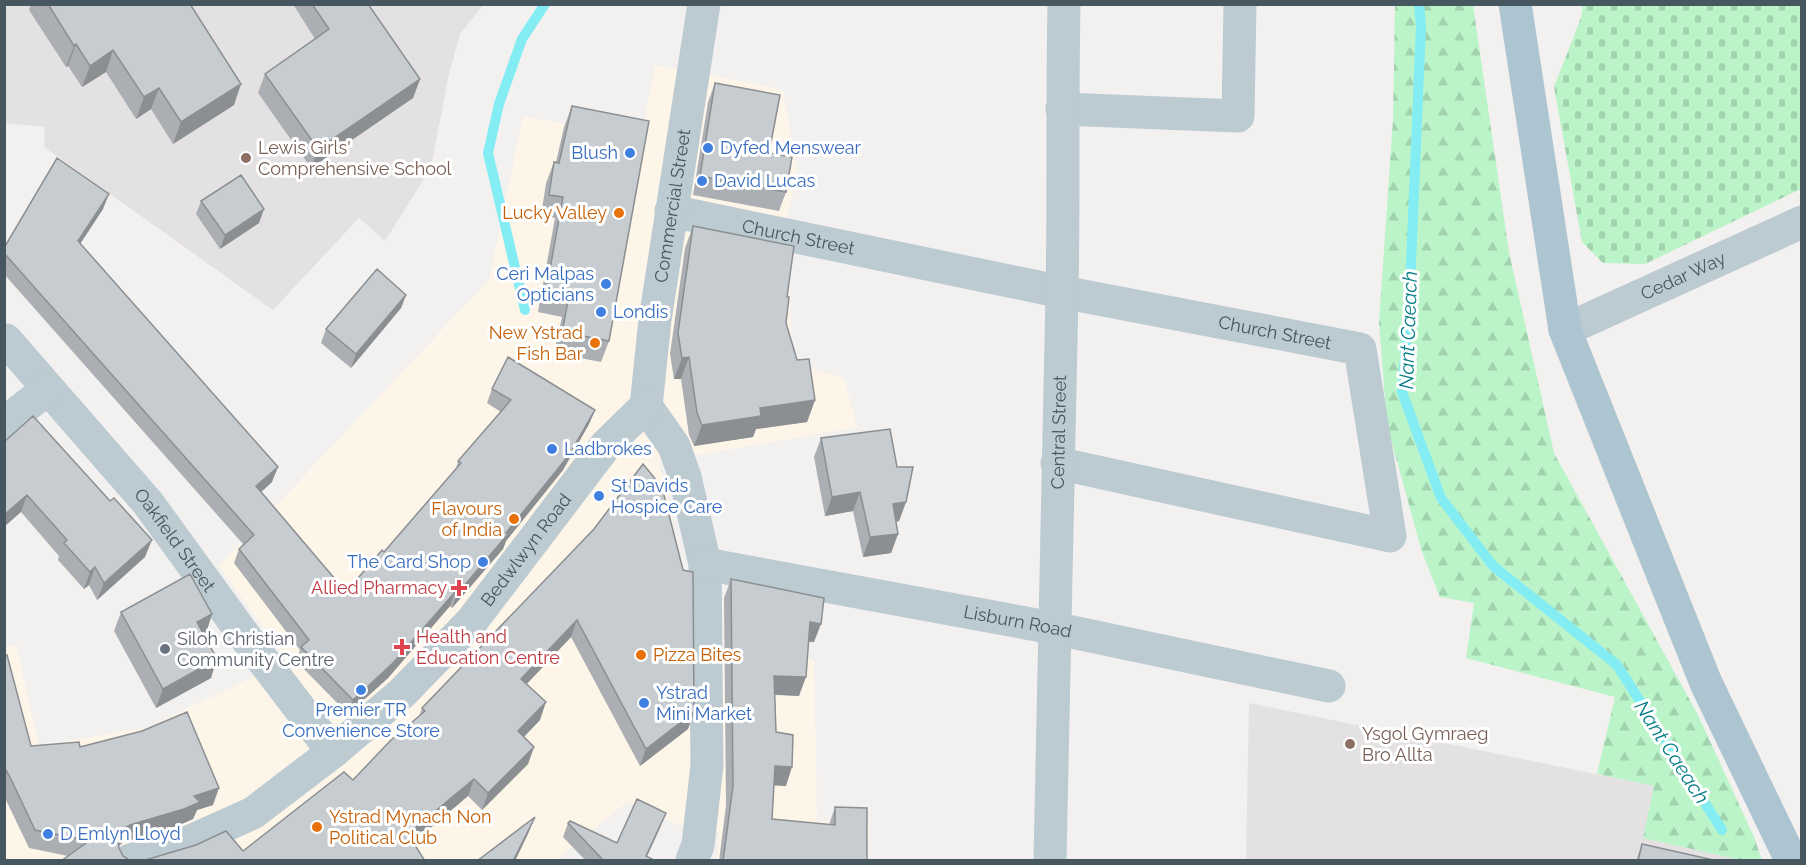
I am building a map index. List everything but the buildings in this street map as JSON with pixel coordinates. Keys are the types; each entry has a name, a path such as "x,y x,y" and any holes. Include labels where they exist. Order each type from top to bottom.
{"main road":[{"path":"1515,4 1565,330 1706,684 1791,861"}],"street":[{"name":"Commercial Street","path":"646,406 654,320 704,4"},
{"name":"Central Street","path":"1050,861 1053,628 1062,292 1064,4"},
{"path":"1062,110 1238,116 1240,4"},
{"name":"Church Street","path":"671,211 1062,292 1360,349 1390,536 1057,463"},
{"name":"Cedar Way","path":"1565,330 1802,222"},
{"name":"Oakfield Street","path":"6,340 148,503 246,638 333,752"},
{"path":"4,423 48,389"},
{"path":"646,406 674,446 705,564 707,765 698,845 692,861"},
{"name":"Bedwlwyn Road","path":"130,861 184,844 253,813 333,752 402,693 472,621 606,444 646,406"},
{"name":"Lisburn Road","path":"705,564 1053,628 1329,686"}],"shaded area":[{"name":"Lewis Girls' Comprehensive School","path":"4,5 483,5 460,34 448,78 431,168 385,241 359,218 273,310 44,147 45,127 5,123"},
{"path":"655,66 703,73 783,90 798,176 787,216 793,371 809,368 844,378 857,427 658,462 665,485 690,648 814,660 817,821 870,821 868,860 717,860 719,833 680,825 627,802 556,860 5,860 4,648 16,645 39,746 149,727 287,661 219,566 489,280 523,116 641,138"},
{"name":"Ysgol Gymraeg Bro Allta","path":"1249,703 1654,786 1737,860 1246,860"}],"green space":[{"path":"1395,5 1473,5 1509,252 1554,453 1698,715 1754,837 1762,860 1741,860 1643,838 1654,786 1597,774 1615,697 1466,658 1474,603 1440,597 1422,552 1387,425 1379,322 1393,119"},
{"path":"1583,5 1801,5 1801,189 1645,264 1603,263 1582,242 1554,87 1581,18"}],"waterway":[{"path":"525,310 488,153 499,104 522,39 545,4"},
{"name":"Nant Caeach","path":"1419,4 1421,26 1409,312 1402,392 1441,498 1493,566 1617,665 1722,830"}],"place":[{"name":"Dyfed Menswear","path":"708,148"},
{"name":"Blush","path":"630,153"},
{"name":"Lewis Girls' Comprehensive School","path":"246,158"},
{"name":"David Lucas","path":"702,181"},
{"name":"Lucky Valley","path":"619,213"},
{"name":"Ceri Malpas Opticians","path":"606,284"},
{"name":"Londis","path":"601,312"},
{"name":"New Ystrad Fish Bar","path":"595,343"},
{"name":"Ladbrokes","path":"552,449"},
{"name":"St Davids Hospice Care","path":"599,496"},
{"name":"Flavours of India","path":"514,519"},
{"name":"The Card Shop","path":"483,562"},
{"name":"Allied Pharmacy","path":"459,588"},
{"name":"Health and Education Centre","path":"402,647"},
{"name":"Siloh Christian Community Centre","path":"165,649"},
{"name":"Pizza Bites","path":"641,655"},
{"name":"Premier TR Convenience Store","path":"361,690"},
{"name":"Ystrad Mini Market","path":"644,703"},
{"name":"Ysgol Gymraeg Bro Allta","path":"1350,744"},
{"name":"Ystrad Mynach Non Political Club","path":"317,827"},
{"name":"D Emlyn Lloyd","path":"48,834"}]}
